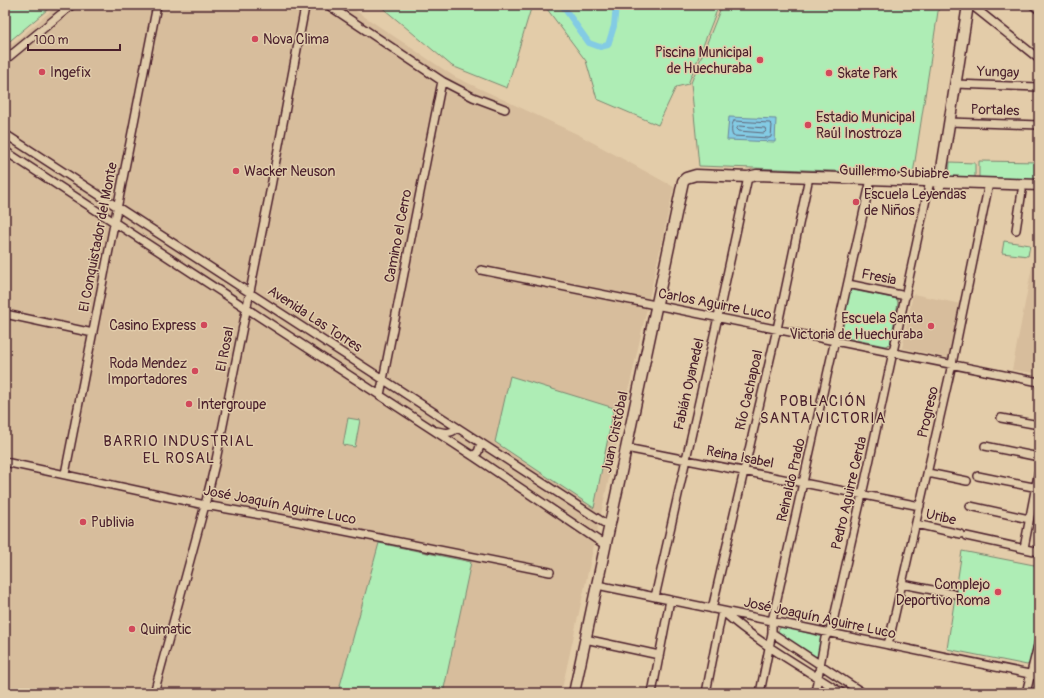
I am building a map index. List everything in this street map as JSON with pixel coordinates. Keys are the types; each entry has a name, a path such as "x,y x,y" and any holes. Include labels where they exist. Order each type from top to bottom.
{"street":[{"path":"5,60 72,5"},
{"name":"El Conquistador del Monte","path":"65,474 158,5"},
{"path":"303,6 315,5"},
{"path":"328,5 442,81 473,97 505,110"},
{"path":"1033,5 1039,10"},
{"name":"El Rosal","path":"154,693 205,505 250,292 303,6"},
{"path":"934,184 949,122 971,6 1039,59"},
{"name":"Camino el Cerro","path":"380,395 442,81"},
{"name":"Yungay","path":"956,84 1039,87"},
{"name":"Portales","path":"949,122 1039,125"},
{"name":"Avenida Las Torres","path":"5,134 609,526"},
{"name":"Avenida Las Torres","path":"5,151 473,456 605,545"},
{"name":"Guillermo Subiabre","path":"686,178 696,175 748,177 757,175 808,180 934,184 1039,192"},
{"name":"Fabián Oyanedel","path":"655,597 748,177"},
{"name":"Juan Cristóbal","path":"574,693 684,181 686,178"},
{"name":"Río Cachapoal","path":"712,609 776,329 808,180"},
{"name":"Reinaldo Prado","path":"760,693 770,647 772,621 870,182"},
{"name":"Pedro Aguirre Cerda","path":"815,693 826,638 832,626 906,296 934,184"},
{"name":"Guillermo Subiabre","path":"988,187 1039,185"},
{"name":"Progreso","path":"888,645 952,364 988,187"},
{"path":"1016,230 1022,191"},
{"name":"Carlos Aguirre Luco","path":"481,270 1039,382"},
{"name":"Fresia","path":"848,284 906,296"},
{"path":"5,314 93,333"},
{"path":"1001,418 1039,425"},
{"path":"433,430 449,433 453,432 457,428"},
{"path":"473,456 478,452 481,443"},
{"path":"985,446 1039,457"},
{"name":"Reina Isabel","path":"626,448 920,506"},
{"name":"José Joaquín Aguirre Luco","path":"5,462 205,505 301,522 550,572"},
{"path":"1024,548 1029,519 1037,488 1039,470"},
{"path":"928,473 967,481"},
{"path":"978,476 1037,488"},
{"path":"970,506 1029,519"},
{"name":"Uribe","path":"916,524 1039,552"},
{"path":"902,584 953,594"},
{"name":"José Joaquín Aguirre Luco","path":"597,585 1039,676"},
{"path":"652,693 670,600"},
{"path":"722,611 738,625 770,647 842,693"},
{"path":"706,693 722,611"},
{"path":"772,633 863,693"},
{"path":"585,640 659,655"},
{"path":"1026,693 1039,641"}],"shaded area":[{"path":"58,5 347,5 455,77 579,135 674,187 561,693 5,693 5,50"},
{"path":"1037,241 1039,241 1039,349 1034,373 1012,370"},
{"name":"Escuela Santa Victoria de Huechuraba","path":"913,294 961,304 949,358 902,348"}],"green space":[{"path":"5,5 53,5 5,45"},
{"path":"379,5 532,5 507,88 452,66"},
{"path":"544,5 719,5 688,84 676,87 658,125 597,99 586,61"},
{"name":"Estadio Municipal Raúl Inostroza","path":"722,5 939,5 913,174 699,166 691,83"},
{"path":"979,161 1039,162 1039,180 979,179"},
{"path":"950,162 975,163 975,178 949,177"},
{"path":"1004,241 1030,245 1028,256 1002,253"},
{"path":"852,290 897,299 898,303 890,344 885,346 842,337 840,333 848,292"},
{"path":"510,376 614,408 594,508 495,442"},
{"path":"348,418 360,420 355,447 343,445"},
{"path":"379,543 471,562 443,693 338,693"},
{"name":"Complejo Deportivo Roma","path":"962,551 1039,566 1039,617 1030,663 1027,665 947,649"},
{"path":"782,626 822,637 817,659 777,632"}],"water":[{"path":"729,117 776,119 775,142 727,140"}],"waterway":[{"path":"562,5 589,43 600,47 608,45 614,26 616,5"}],"place":[{"name":"Nova Clima","path":"255,39"},
{"name":"Piscina Municipal de Huechuraba","path":"760,60"},
{"name":"Ingefix","path":"42,72"},
{"name":"Skate Park","path":"829,73"},
{"name":"Estadio Municipal Raúl Inostroza","path":"808,125"},
{"name":"Wacker Neuson","path":"236,171"},
{"name":"Escuela Leyendas de Niños","path":"856,202"},
{"name":"Casino Express","path":"204,325"},
{"name":"Escuela Santa Victoria de Huechuraba","path":"931,326"},
{"name":"Roda Mendez Importadores","path":"195,371"},
{"name":"Intergroupe","path":"189,404"},
{"name":"Publivia","path":"83,522"},
{"name":"Complejo Deportivo Roma","path":"998,592"},
{"name":"Quimatic","path":"132,629"}],"district":[{"name":"POBLACIÓN SANTA VICTORIA","path":"823,410"},
{"name":"BARRIO INDUSTRIAL EL ROSAL","path":"179,450"}]}
